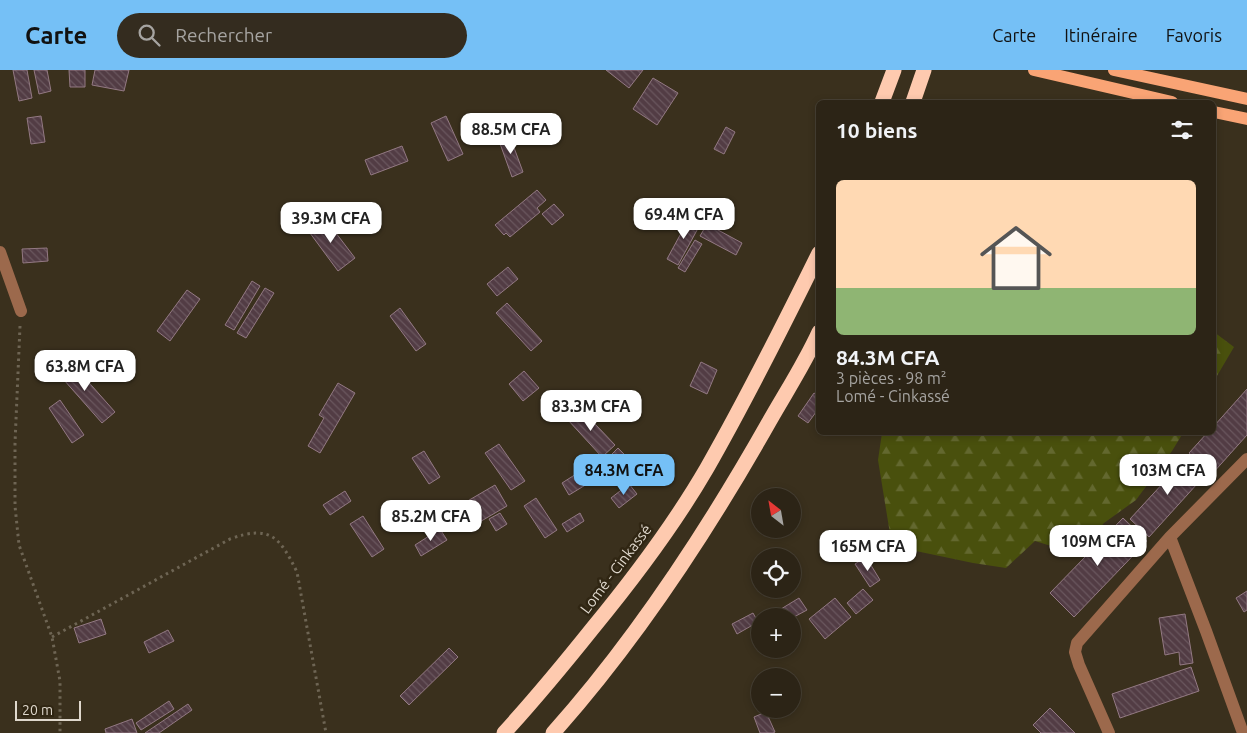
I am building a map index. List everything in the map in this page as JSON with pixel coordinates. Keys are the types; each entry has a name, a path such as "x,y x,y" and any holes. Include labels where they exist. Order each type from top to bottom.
{"highway":[{"path":"883,100 894,70"},
{"path":"914,100 924,70"},
{"name":"Lomé - Cinkassé","path":"504,733 538,696 634,578 661,539 706,470 816,259"},
{"path":"553,733 578,705 651,608 731,490 816,337"}],"main road":[{"path":"1034,70 1070,80 1163,100"},
{"path":"1114,70 1247,99"},
{"path":"1216,112 1247,119"}],"street":[{"path":"0,252 21,311"},
{"path":"1108,733 1079,665 1075,652 1077,643 1170,537 1247,459"},
{"path":"1170,537 1206,630 1242,733"}],"path":[{"path":"21,311 15,506 19,545 52,636 60,681 60,733"},
{"path":"52,636 230,539 247,532 259,531 270,535 285,548 297,572 326,733"}],"green space":[{"path":"1216,334 1234,347 1216,378"},
{"path":"882,435 1182,435 1136,500 1104,523 1086,546 1064,550 1035,541 1006,568 892,546 878,460"}],"building":[{"path":"13,70 27,70 32,98 19,101"},
{"path":"34,70 47,70 51,91 39,94"},
{"path":"69,70 85,70 85,87 70,87"},
{"path":"95,70 129,70 124,91 92,85"},
{"path":"606,70 643,70 629,88"},
{"path":"653,78 678,93 657,125 633,109"},
{"path":"41,116 45,142 31,144 27,118"},
{"path":"446,116 463,154 448,161 431,123"},
{"path":"726,127 735,132 724,154 714,149"},
{"path":"509,134 523,172 512,177 498,138"},
{"path":"402,146 408,161 371,175 365,160"},
{"path":"537,190 546,200 537,208 540,212 510,237 506,233 504,235 495,225"},
{"path":"554,204 564,215 552,225 542,214"},
{"path":"691,215 702,221 678,265 667,259"},
{"path":"323,216 355,258 338,271 307,229"},
{"path":"707,224 742,243 736,255 700,236"},
{"path":"695,240 702,244 685,272 678,268"},
{"path":"47,248 48,261 23,263 22,249"},
{"path":"508,267 518,279 497,296 487,284"},
{"path":"252,281 260,286 234,330 225,325"},
{"path":"265,288 274,293 246,338 237,333"},
{"path":"187,290 200,299 170,341 157,331"},
{"path":"507,303 542,341 531,351 496,313"},
{"path":"400,308 426,344 416,351 390,316"},
{"path":"69,360 115,412 102,423 56,371"},
{"path":"701,362 717,370 707,394 690,386"},
{"path":"524,371 539,388 523,401 509,384"},
{"path":"338,383 355,393 320,453 308,446 324,418 319,415"},
{"path":"1247,389 1247,435 1212,474 1189,453 1205,435 1216,435 1216,424"},
{"path":"814,393 816,394 816,412 808,423 798,416"},
{"path":"60,400 84,435 72,443 49,408"},
{"path":"579,407 615,445 602,457 567,419"},
{"path":"499,444 525,481 511,490 485,453"},
{"path":"618,448 644,474 634,483 608,458"},
{"path":"424,451 440,477 429,484 412,458"},
{"path":"1188,456 1207,473 1149,537 1130,519"},
{"path":"584,469 592,481 569,495 562,483"},
{"path":"629,484 637,494 619,508 611,498"},
{"path":"495,485 507,506 471,527 459,506"},
{"path":"345,491 351,501 330,515 323,505"},
{"path":"536,498 557,530 545,538 524,506"},
{"path":"500,513 507,524 496,531 489,519"},
{"path":"580,513 584,521 567,532 562,524"},
{"path":"363,516 384,549 372,557 350,524"},
{"path":"1123,518 1147,541 1074,617 1050,593"},
{"path":"440,529 447,540 421,556 415,545"},
{"path":"866,557 880,580 870,587 855,564"},
{"path":"863,589 873,600 856,614 847,603"},
{"path":"1247,591 1247,610 1244,612 1236,598"},
{"path":"799,598 807,610 801,613 801,608 783,608"},
{"path":"835,598 851,617 825,639 809,619"},
{"path":"751,614 751,626 737,634 732,624"},
{"path":"1185,614 1193,663 1180,665 1179,652 1165,655 1159,618"},
{"path":"101,619 106,634 79,643 74,628"},
{"path":"168,630 174,641 149,653 144,642"},
{"path":"449,648 458,657 409,705 400,696"},
{"path":"1191,667 1199,691 1120,718 1112,694"},
{"path":"169,701 174,709 141,730 136,723"},
{"path":"188,704 192,710 159,733 145,733"},
{"path":"1050,708 1075,733 1041,733 1033,725"},
{"path":"754,718 769,718 775,732 760,733"},
{"path":"132,719 137,733 106,733 105,729"}]}
